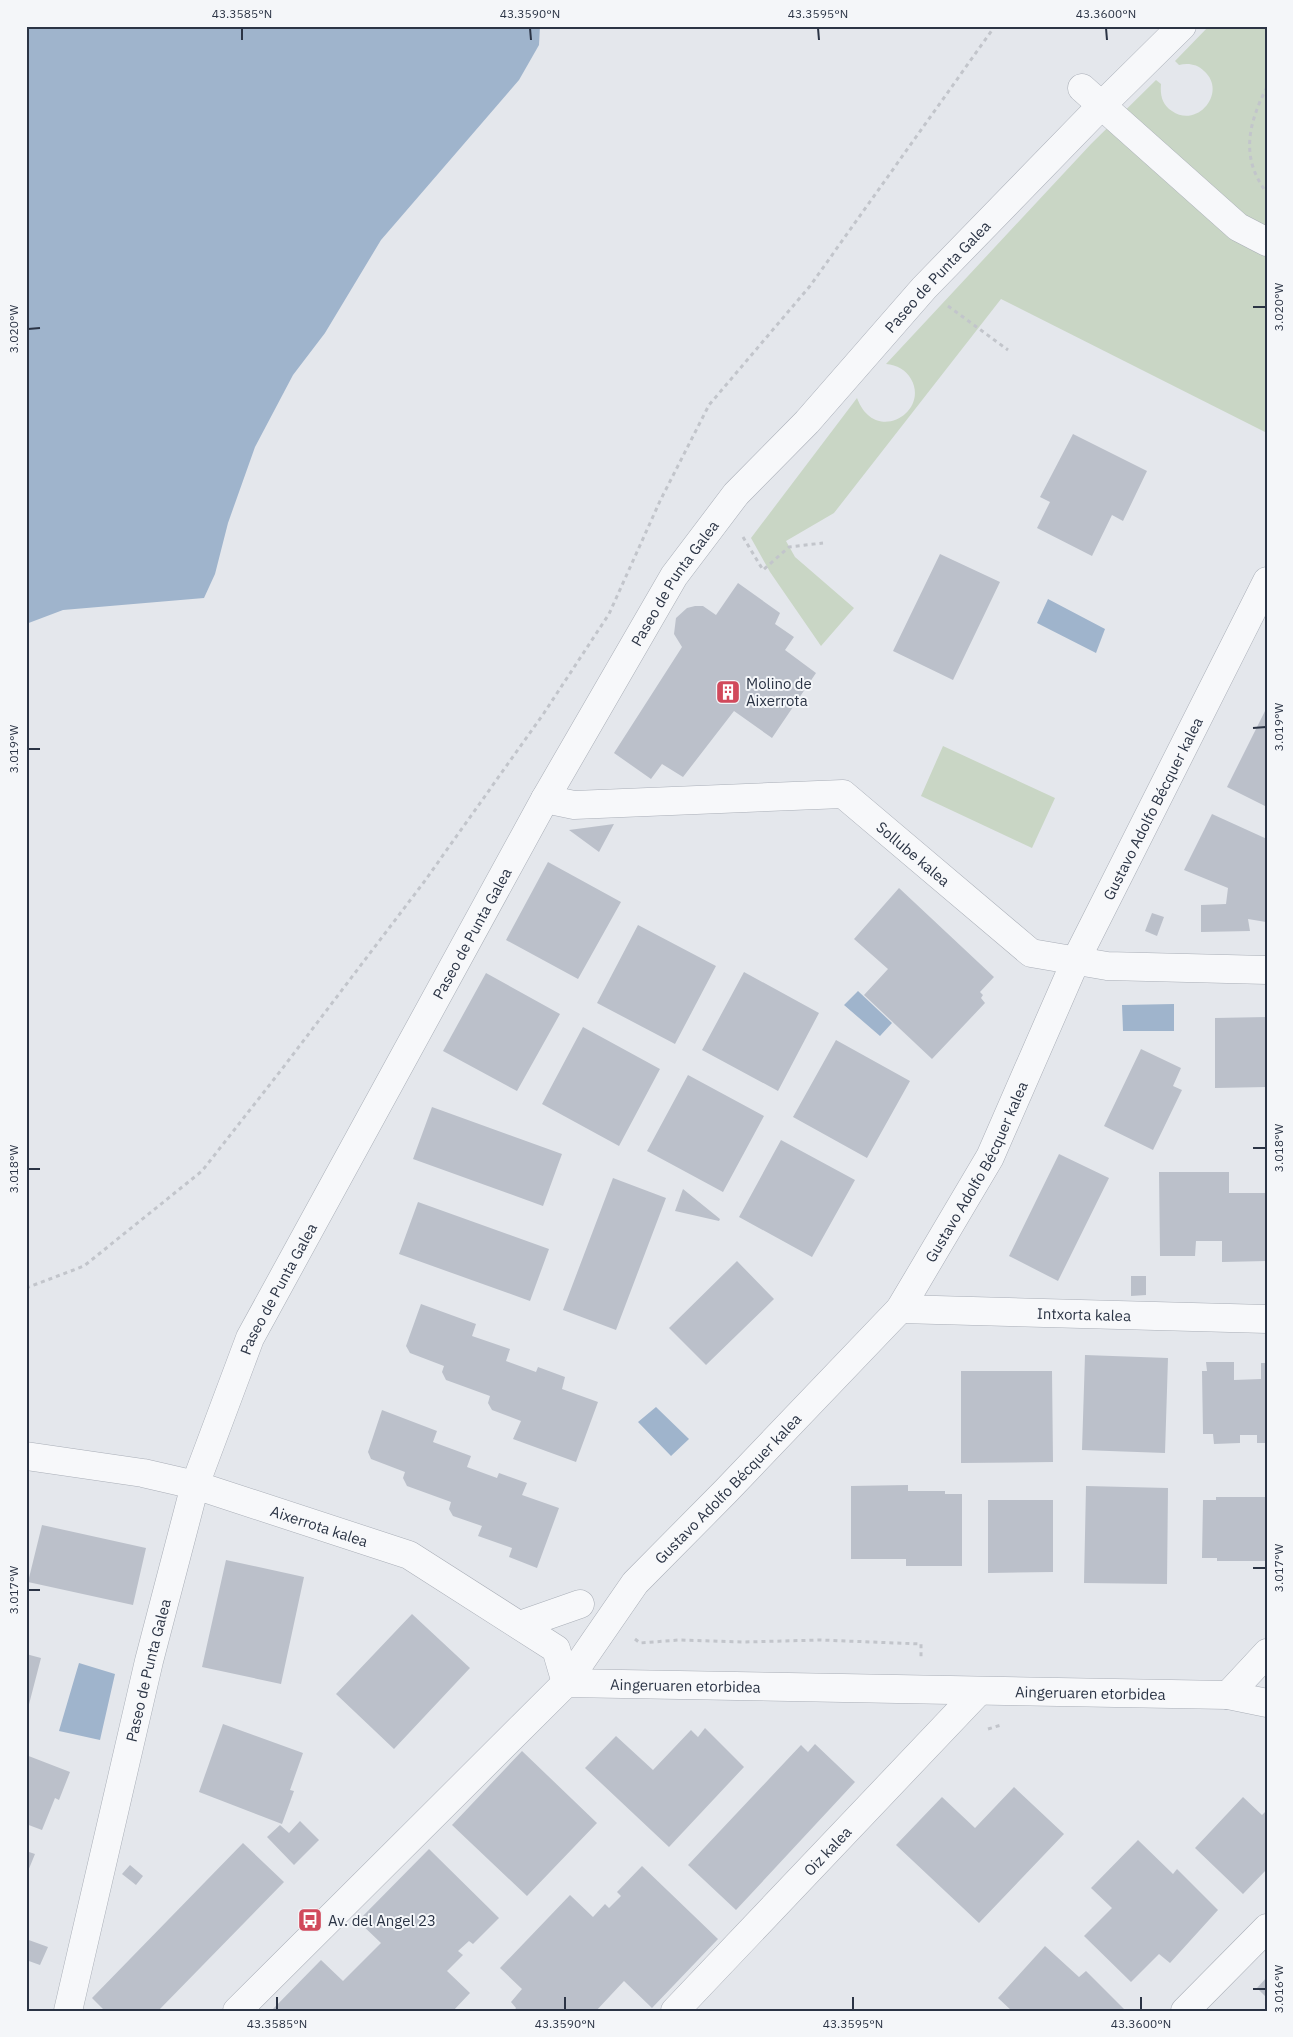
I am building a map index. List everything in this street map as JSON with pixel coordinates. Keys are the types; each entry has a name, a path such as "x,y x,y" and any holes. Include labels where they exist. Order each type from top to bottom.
{"street":[{"name":"Paseo de Punta Galea","path":"68,2011 149,1661 195,1485 250,1338 545,799 674,576 736,494 807,422 864,373 924,288 1091,97 1160,63 1182,26"},
{"path":"1091,97 1238,227 1267,242"},
{"name":"Gustavo Adolfo Bécquer kalea","path":"566,1683 635,1583 900,1309 990,1157 1076,960 1267,581"},
{"name":"Sollube kalea","path":"545,799 574,805 843,794 1031,954 1107,966 1267,970"},
{"name":"Intxorta kalea","path":"900,1309 1267,1319"},
{"name":"Aixerrota kalea","path":"26,1456 143,1474 195,1485 409,1555 556,1649 566,1683"},
{"path":"520,1625 580,1604"},
{"path":"1228,1695 1267,1653"},
{"path":"237,2011 566,1683"},
{"name":"Aingeruaren etorbidea","path":"566,1683 1228,1695 1267,1703"},
{"name":"Oiz kalea","path":"676,2011 979,1691"},
{"path":"1185,2011 1267,1928"}],"path":[{"path":"26,1288 84,1266 202,1171 282,1069 424,882 544,713 608,614 660,501 709,405 810,286 995,26"},
{"path":"1267,87 1256,108 1250,131 1249,155 1257,180 1267,193"},
{"path":"924,288 1008,350"},
{"path":"725,508 763,570 789,546 823,543"},
{"path":"629,1635 640,1643 709,1640 744,1642 821,1640 921,1644"}],"green space":[{"path":"1209,26 1267,26 1267,433 1001,299 834,513 786,541 795,557 854,608 821,646 770,572 751,538 857,398 865,412 876,420 887,422 898,419 907,412 913,403 915,391 911,379 901,368 886,364 1091,144 1156,80 1161,84 1161,96 1164,103 1172,111 1182,115 1191,115 1199,112 1206,106 1211,98 1213,89 1211,79 1195,65 1179,65 1175,61"},
{"path":"943,746 1055,798 1032,848 921,796"}],"water":[{"path":"26,26 540,26 539,45 519,80 381,240 325,333 293,375 255,447 228,523 215,574 204,598 63,610 26,624"},
{"path":"1048,599 1105,629 1096,653 1037,623"},
{"path":"858,991 892,1023 880,1036 844,1005"},
{"path":"1174,1004 1174,1031 1123,1031 1122,1005"},
{"path":"656,1407 689,1439 671,1456 638,1422"},
{"path":"79,1663 115,1674 100,1740 59,1731"}],"building":[{"path":"1073,434 1147,471 1123,521 1112,515 1092,556 1037,528 1050,502 1040,497"},
{"path":"940,554 1000,582 953,680 893,651"},
{"name":"Molino de Aixerrota","path":"738,583 780,613 775,624 794,637 785,650 816,673 772,738 734,711 683,777 662,764 651,779 614,753 682,647 674,634 676,618 687,608 695,606 703,606 716,615"},
{"path":"1267,707 1267,807 1227,787"},
{"path":"1212,814 1267,839 1266,922 1248,919 1250,931 1201,932 1201,905 1226,904 1228,888 1184,870"},
{"path":"614,824 599,852 569,830"},
{"path":"548,862 621,902 578,979 506,940"},
{"path":"899,888 994,977 980,992 983,995 981,998 985,1003 932,1059 864,995 888,969 854,939"},
{"path":"1152,913 1164,917 1157,936 1145,931"},
{"path":"638,925 716,966 675,1044 597,1003"},
{"path":"744,972 819,1013 778,1091 702,1050"},
{"path":"486,973 560,1014 517,1091 443,1051"},
{"path":"1267,1017 1267,1087 1215,1088 1215,1018"},
{"path":"583,1027 660,1069 619,1146 542,1104"},
{"path":"836,1040 910,1081 867,1158 793,1117"},
{"path":"1141,1049 1181,1068 1173,1086 1182,1090 1153,1150 1104,1126"},
{"path":"688,1075 764,1116 723,1192 647,1151"},
{"path":"432,1107 562,1154 543,1206 413,1159"},
{"path":"781,1140 855,1180 812,1257 739,1217"},
{"path":"1059,1154 1109,1178 1058,1281 1009,1256"},
{"path":"1159,1172 1229,1172 1229,1193 1267,1193 1267,1261 1222,1262 1222,1241 1196,1241 1195,1256 1160,1256"},
{"path":"613,1178 666,1198 616,1330 563,1310"},
{"path":"683,1189 720,1219 719,1221 675,1211"},
{"path":"418,1202 549,1249 530,1301 399,1254"},
{"path":"737,1261 774,1299 706,1365 669,1328"},
{"path":"1131,1276 1146,1276 1146,1295 1131,1296"},
{"path":"421,1304 476,1324 472,1336 510,1349 506,1361 536,1372 538,1367 565,1377 562,1389 598,1402 576,1462 513,1439 521,1421 492,1410 488,1403 490,1396 446,1380 442,1372 444,1366 410,1353 406,1346"},
{"path":"1085,1355 1168,1358 1165,1453 1082,1450"},
{"path":"1206,1362 1234,1362 1234,1380 1261,1379 1261,1363 1267,1363 1267,1443 1257,1443 1257,1435 1240,1435 1240,1443 1214,1444 1213,1434 1203,1434 1202,1371 1207,1371"},
{"path":"961,1371 1052,1371 1053,1462 961,1463"},
{"path":"382,1410 437,1431 433,1442 471,1456 467,1467 497,1478 499,1473 527,1483 522,1495 559,1508 537,1568 509,1557 512,1548 478,1536 482,1526 453,1516 449,1509 451,1502 407,1486 403,1478 405,1472 371,1459 368,1452"},
{"path":"908,1485 908,1491 945,1491 945,1494 962,1494 962,1566 906,1566 906,1559 851,1559 851,1486"},
{"path":"1086,1486 1168,1488 1167,1584 1084,1583"},
{"path":"1216,1497 1267,1497 1267,1561 1217,1561 1217,1558 1202,1558 1203,1500 1216,1500"},
{"path":"988,1500 1053,1500 1053,1572 988,1573"},
{"path":"42,1525 146,1548 133,1605 28,1582"},
{"path":"226,1560 304,1577 281,1684 202,1667"},
{"path":"412,1614 470,1668 394,1749 336,1694"},
{"path":"26,1654 41,1658 27,1712 26,1712"},
{"path":"223,1724 303,1753 290,1790 294,1791 282,1824 199,1792"},
{"path":"705,1728 744,1767 669,1847 585,1768 616,1736 653,1770 691,1730 698,1737"},
{"path":"815,1744 855,1782 736,1910 688,1865 801,1745 808,1752"},
{"path":"522,1751 597,1823 527,1896 452,1825"},
{"path":"26,1755 70,1772 59,1800 55,1798 42,1830 26,1824"},
{"path":"1014,1787 1064,1834 979,1923 896,1845 942,1797 975,1828"},
{"path":"1243,1797 1262,1815 1267,1810 1267,1869 1243,1894 1195,1848"},
{"path":"300,1821 319,1840 294,1865 267,1837 280,1825 289,1833"},
{"path":"1138,1840 1173,1874 1177,1869 1218,1910 1170,1963 1159,1954 1131,1982 1084,1936 1112,1908 1091,1888"},
{"path":"243,1843 284,1882 158,2011 105,2011 92,1998"},
{"path":"429,1849 499,1918 473,1944 469,1941 458,1951 463,1955 447,1971 470,1993 453,2011 271,2011 321,1960 343,1981 381,1943 358,1921"},
{"path":"26,1851 35,1854 26,1876"},
{"path":"130,1865 143,1876 136,1885 122,1874"},
{"path":"642,1866 718,1939 652,2008 624,1981 596,2011 514,2011 516,2008 511,2002 522,1989 500,1968 570,1895 593,1917 605,1904 609,1908 621,1896 617,1892"},
{"path":"26,1939 48,1947 40,1965 26,1960"},
{"path":"1045,1946 1079,1977 1086,1971 1126,2011 1012,2011 998,1998"},
{"path":"1267,1977 1267,1998 1257,1988"}],"place":[{"name":"Molino de Aixerrota","path":"728,692"},
{"name":"Av. del Angel 23","path":"310,1920"}]}
